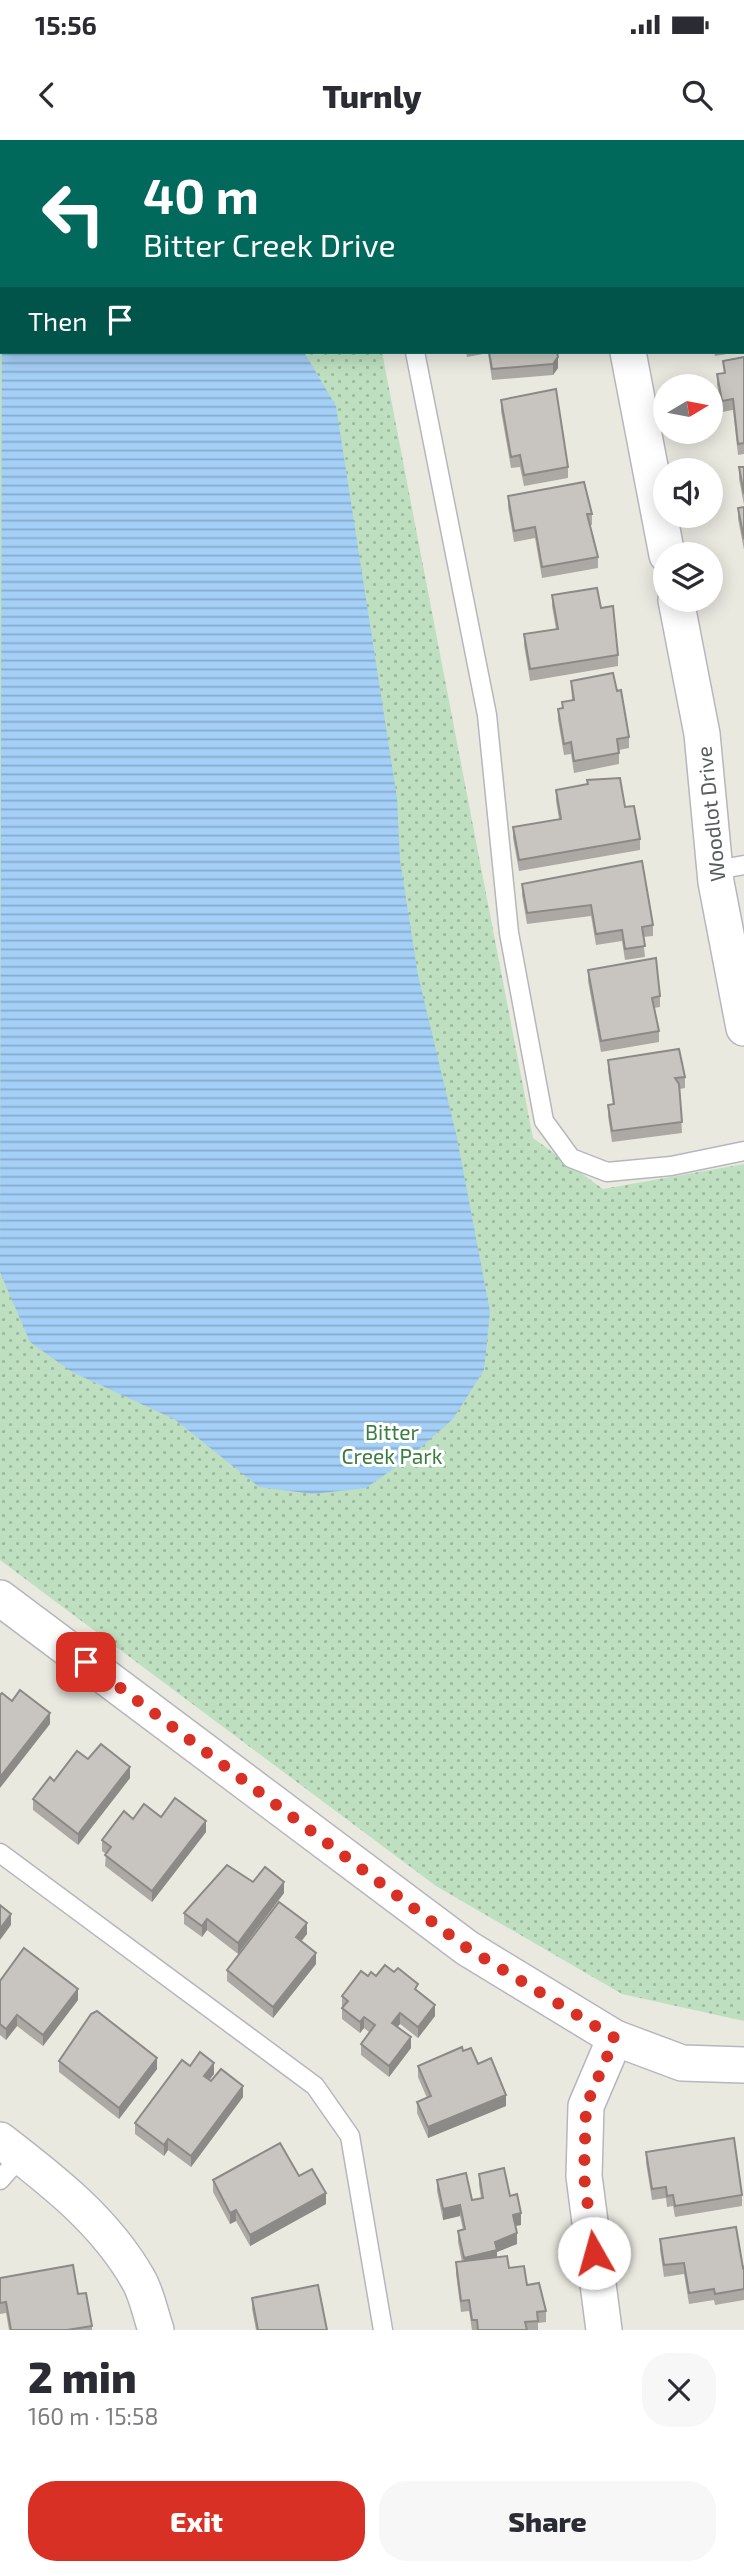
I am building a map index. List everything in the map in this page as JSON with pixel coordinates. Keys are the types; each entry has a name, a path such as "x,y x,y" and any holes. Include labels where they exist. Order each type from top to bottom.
{"street":[{"path":"628,354 665,542"},
{"name":"Woodlot Drive","path":"678,612 729,868 744,1028"},
{"path":"0,1598 467,1948 615,2038 681,2063 744,2065"},
{"path":"604,2330 584,2176 586,2106 615,2038"},
{"path":"7,2158 108,2234 139,2281 156,2330"}],"lane":[{"path":"415,354 487,715 509,933 544,1121 571,1158 607,1172 671,1166 744,1151"},
{"path":"0,1853 315,2086 350,2136 383,2330"}],"green space":[{"name":"Bitter Creek Park","path":"0,354 382,354 533,1138 603,1189 744,1164 744,2021 622,1994 436,1886 0,1560"}],"water":[{"path":"2,354 305,354 336,406 397,798 400,860 418,975 457,1138 490,1312 484,1370 453,1419 411,1456 366,1488 313,1494 259,1487 174,1419 72,1372 30,1342 0,1272"}],"building":[{"path":"489,354 557,354 553,364 492,369"},
{"path":"744,357 744,443 738,444 733,399 723,401 723,374 717,374 725,373 723,361"},
{"path":"556,389 568,467 524,475 520,455 511,457 501,400"},
{"path":"739,467 744,467 744,494"},
{"path":"584,482 592,514 587,514 598,557 542,567 535,527 514,531 508,496"},
{"path":"744,507 744,539 738,508"},
{"path":"597,588 601,608 613,606 618,655 530,669 524,634 558,629 552,595"},
{"path":"613,673 617,691 621,690 629,737 617,739 619,753 574,761 571,742 564,744 558,709 563,708 562,702 574,700 571,681"},
{"path":"620,778 625,807 634,806 640,839 519,860 513,827 561,819 556,790 588,784 587,780"},
{"path":"642,861 653,925 642,927 645,946 625,949 622,930 596,934 591,905 527,913 522,884"},
{"path":"656,958 660,996 652,998 659,1031 601,1041 588,970"},
{"path":"679,1049 685,1077 675,1078 679,1084 682,1122 612,1131 608,1105 614,1104 608,1060"},
{"path":"20,1690 50,1713 0,1777 0,1695 2,1693 12,1701"},
{"path":"101,1744 130,1767 78,1834 33,1799 50,1777 54,1781 77,1751 88,1759"},
{"path":"175,1798 206,1821 152,1891 105,1855 111,1847 102,1840 124,1811 133,1819 144,1804 161,1817"},
{"path":"227,1865 253,1882 265,1867 284,1882 238,1943 207,1919 202,1926 184,1913"},
{"path":"279,1902 307,1923 296,1937 316,1953 273,2007 227,1970"},
{"path":"0,1905 11,1914 0,1929"},
{"path":"24,1948 78,1989 43,2035 17,2015 6,2029 0,2024 0,1981"},
{"path":"385,1965 394,1972 398,1968 418,1984 415,1989 435,2005 418,2027 400,2013 392,2023 411,2037 389,2066 361,2044 375,2025 364,2017 360,2022 342,2008 348,2001 342,1996 361,1971 368,1976 371,1972 376,1976"},
{"path":"97,2011 157,2058 119,2108 59,2061 91,2014"},
{"path":"462,2047 463,2051 471,2048 478,2064 491,2058 506,2095 428,2127 417,2102 431,2096 418,2066"},
{"path":"200,2052 214,2063 204,2076 211,2081 221,2069 243,2086 191,2156 168,2139 164,2145 135,2123 182,2060 190,2066"},
{"path":"734,2138 742,2195 675,2206 673,2195 667,2196 666,2187 652,2189 646,2152"},
{"path":"280,2143 299,2176 312,2169 326,2193 250,2235 236,2210 230,2213 213,2180"},
{"path":"504,2168 510,2196 517,2194 521,2213 513,2215 517,2233 495,2242 497,2250 464,2258 458,2231 465,2229 460,2205 443,2209 437,2180 466,2173 472,2200 483,2198 479,2174"},
{"path":"736,2227 744,2267 744,2289 715,2294 714,2289 689,2293 684,2263 664,2265 660,2239"},
{"path":"507,2256 509,2268 524,2266 527,2285 539,2283 546,2311 537,2312 538,2321 525,2322 527,2330 478,2330 477,2320 472,2320 469,2300 461,2301 456,2262"},
{"path":"73,2265 78,2294 86,2293 92,2326 67,2330 11,2330 6,2302 0,2303 0,2278"},
{"path":"318,2285 327,2330 258,2330 252,2298"}],"route":[{"path":"86,1662 467,1948 615,2038 586,2106 584,2176 594,2253"}]}
